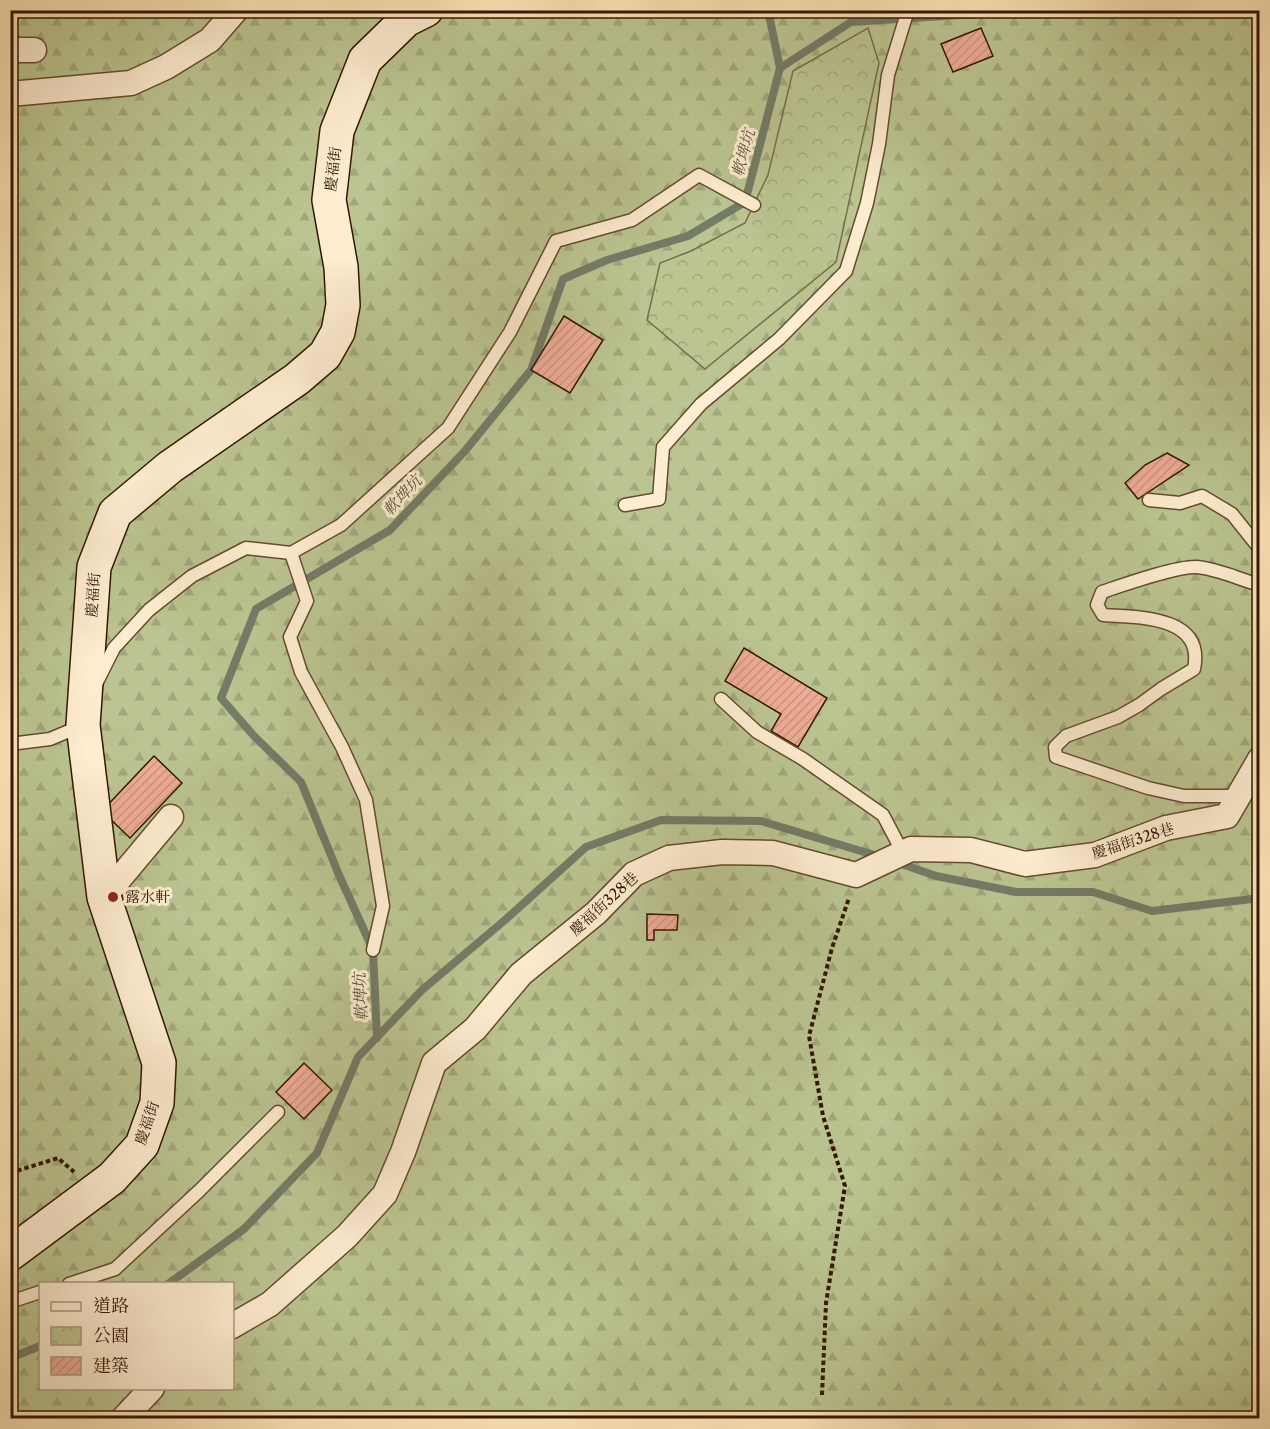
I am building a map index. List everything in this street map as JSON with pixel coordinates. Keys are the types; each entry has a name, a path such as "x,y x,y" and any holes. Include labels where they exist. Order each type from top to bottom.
{"street":[{"path":"10,94 131,83 166,67 210,40 236,10"},
{"name":"慶福街","path":"10,1254 117,1172 142,1145 157,1103 159,1063 104,897 83,725 94,567 115,513 170,467 297,379 325,355 338,332 343,305 341,267 329,200 338,130 365,60 406,20 426,10"},
{"name":"慶福街328巷","path":"234,1325 270,1304 347,1236 385,1194 404,1152 434,1063 475,1029 521,974 596,913 634,874 669,858 722,852 773,853 865,871 911,849 971,850 1025,864 1095,855 1166,828 1227,816 1260,759"},
{"path":"104,897 171,817"},
{"path":"124,1419 151,1390"}],"lane":[{"path":"625,505 659,499 663,447 701,404 779,339 846,271 867,203 879,144 888,75 908,10"},
{"path":"10,744 50,739 83,725 93,689 114,648 149,610 192,576 246,548 291,553 341,525 448,428 510,332 555,241 632,220 699,175 754,205"},
{"path":"1149,500 1180,503 1202,496 1232,514 1260,549"},
{"path":"291,553 307,602 290,637 301,672 342,747 366,800 383,906 373,950"},
{"path":"1238,796 1184,796 1148,788 1056,757 1054,747 1066,736 1118,717 1194,669 1197,656 1188,636 1171,624 1149,618 1103,615 1097,605 1102,592 1160,574 1194,567 1222,572 1260,585"},
{"path":"721,699 757,732 803,759 883,815 903,853"},
{"path":"75,1282 115,1269 199,1191 278,1112"},
{"path":"10,1302 39,1292"}],"path":[{"path":"822,1395 826,1304 844,1186 823,1116 809,1036 832,948 865,871"},
{"path":"10,1004 14,1008 10,1032"},
{"path":"10,1173 58,1158 70,1166 80,1179 94,1181 117,1172"}],"green space":[{"path":"10,11 1259,11 1259,1418 11,1418"},
{"path":"868,28 879,63 836,262 705,369 647,320 660,263 691,251 745,223 768,175 793,71"}],"building":[{"path":"981,28 993,56 953,72 941,44"},
{"path":"564,316 603,340 570,393 531,370"},
{"path":"1167,453 1189,465 1138,499 1125,483 1145,465"},
{"path":"744,648 827,698 798,747 771,731 781,714 725,681"},
{"path":"154,756 182,783 130,838 102,811"},
{"path":"647,914 678,915 677,930 654,930 654,940 647,940"},
{"path":"304,1063 332,1090 304,1119 276,1092"}],"waterway":[{"name":"軟埤坑","path":"377,1038 373,950 301,782 253,735 221,698 256,609 390,530 464,452 531,370 563,279 607,260 688,236 745,202 780,68 768,10"},
{"path":"780,68 851,22 1036,10"},
{"path":"171,1282 244,1229 317,1153 358,1057 422,990 586,847 661,820 761,821 881,857"},
{"path":"896,862 936,876 1016,892 1093,892 1152,911 1260,898"},
{"path":"10,1358 39,1346"}],"place":[{"name":"露水軒","path":"113,897"}]}
